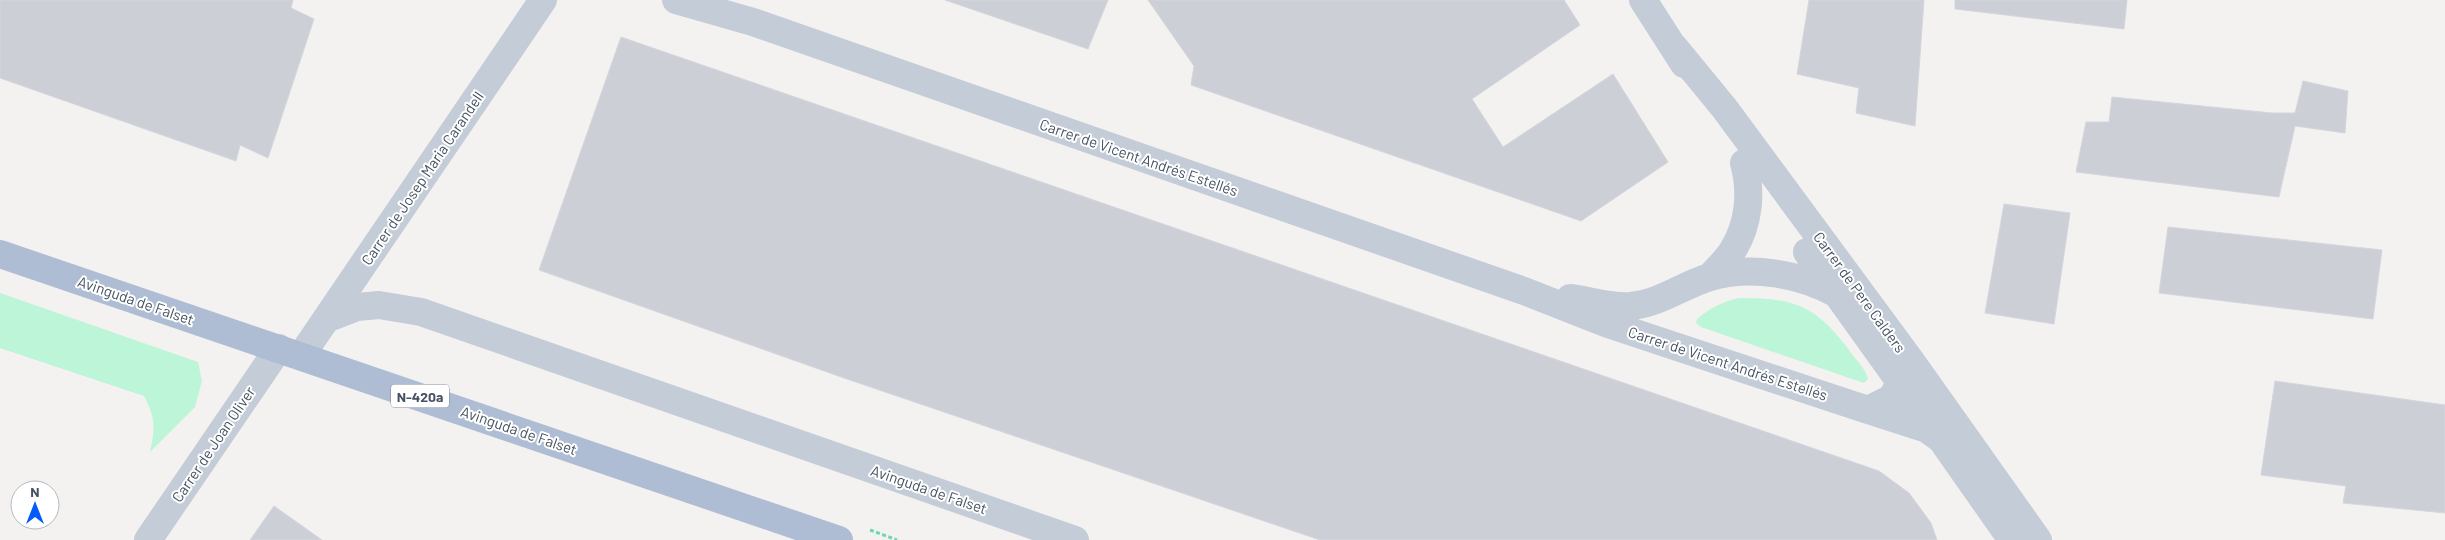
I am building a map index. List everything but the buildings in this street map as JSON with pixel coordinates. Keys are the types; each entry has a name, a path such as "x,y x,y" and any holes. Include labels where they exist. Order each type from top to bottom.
{"main road":[{"name":"Avinguda de Falset","path":"0,254 839,540"}],"street":[{"name":"Carrer de Josep Maria Carandell","path":"290,352 326,319 543,0"},
{"name":"Carrer de Vicent Andrés Estellés","path":"676,0 754,22 1524,292 1608,324 1868,410"},
{"name":"Carrer de Vicent Andrés Estellés","path":"718,0 754,22"},
{"name":"Carrer de Pere Calders","path":"1643,0 1675,48 1744,163 1838,295 1903,363 1941,439 2012,540"},
{"name":"Carrer de Pere Calders","path":"1675,48 1725,109 1903,363 2038,540"},
{"name":"Carrer de Pere Calders","path":"1710,277 1733,251 1746,219 1749,184 1744,163"},
{"name":"Carrer de Vicent Andrés Estellés","path":"1524,292 1630,306 1662,299 1710,277 1739,272 1795,277 1819,285 1850,302 1903,363"},
{"name":"Avinguda de Falset","path":"326,319 357,307 379,305 421,312 1075,540"},
{"name":"Carrer de Joan Oliver","path":"148,540 290,352"},
{"path":"1868,410 1892,398 1903,363"},
{"name":"Carrer de Pere Calders","path":"1868,410 1927,429 1941,439"}],"green space":[{"path":"0,293 198,362 202,381 195,407 150,452 153,424 151,411 144,396 0,348"},
{"path":"1739,298 1775,300 1802,307 1814,314 1837,335 1863,368 1868,379 1864,383 1701,327 1696,323 1697,319 1712,309"}]}
